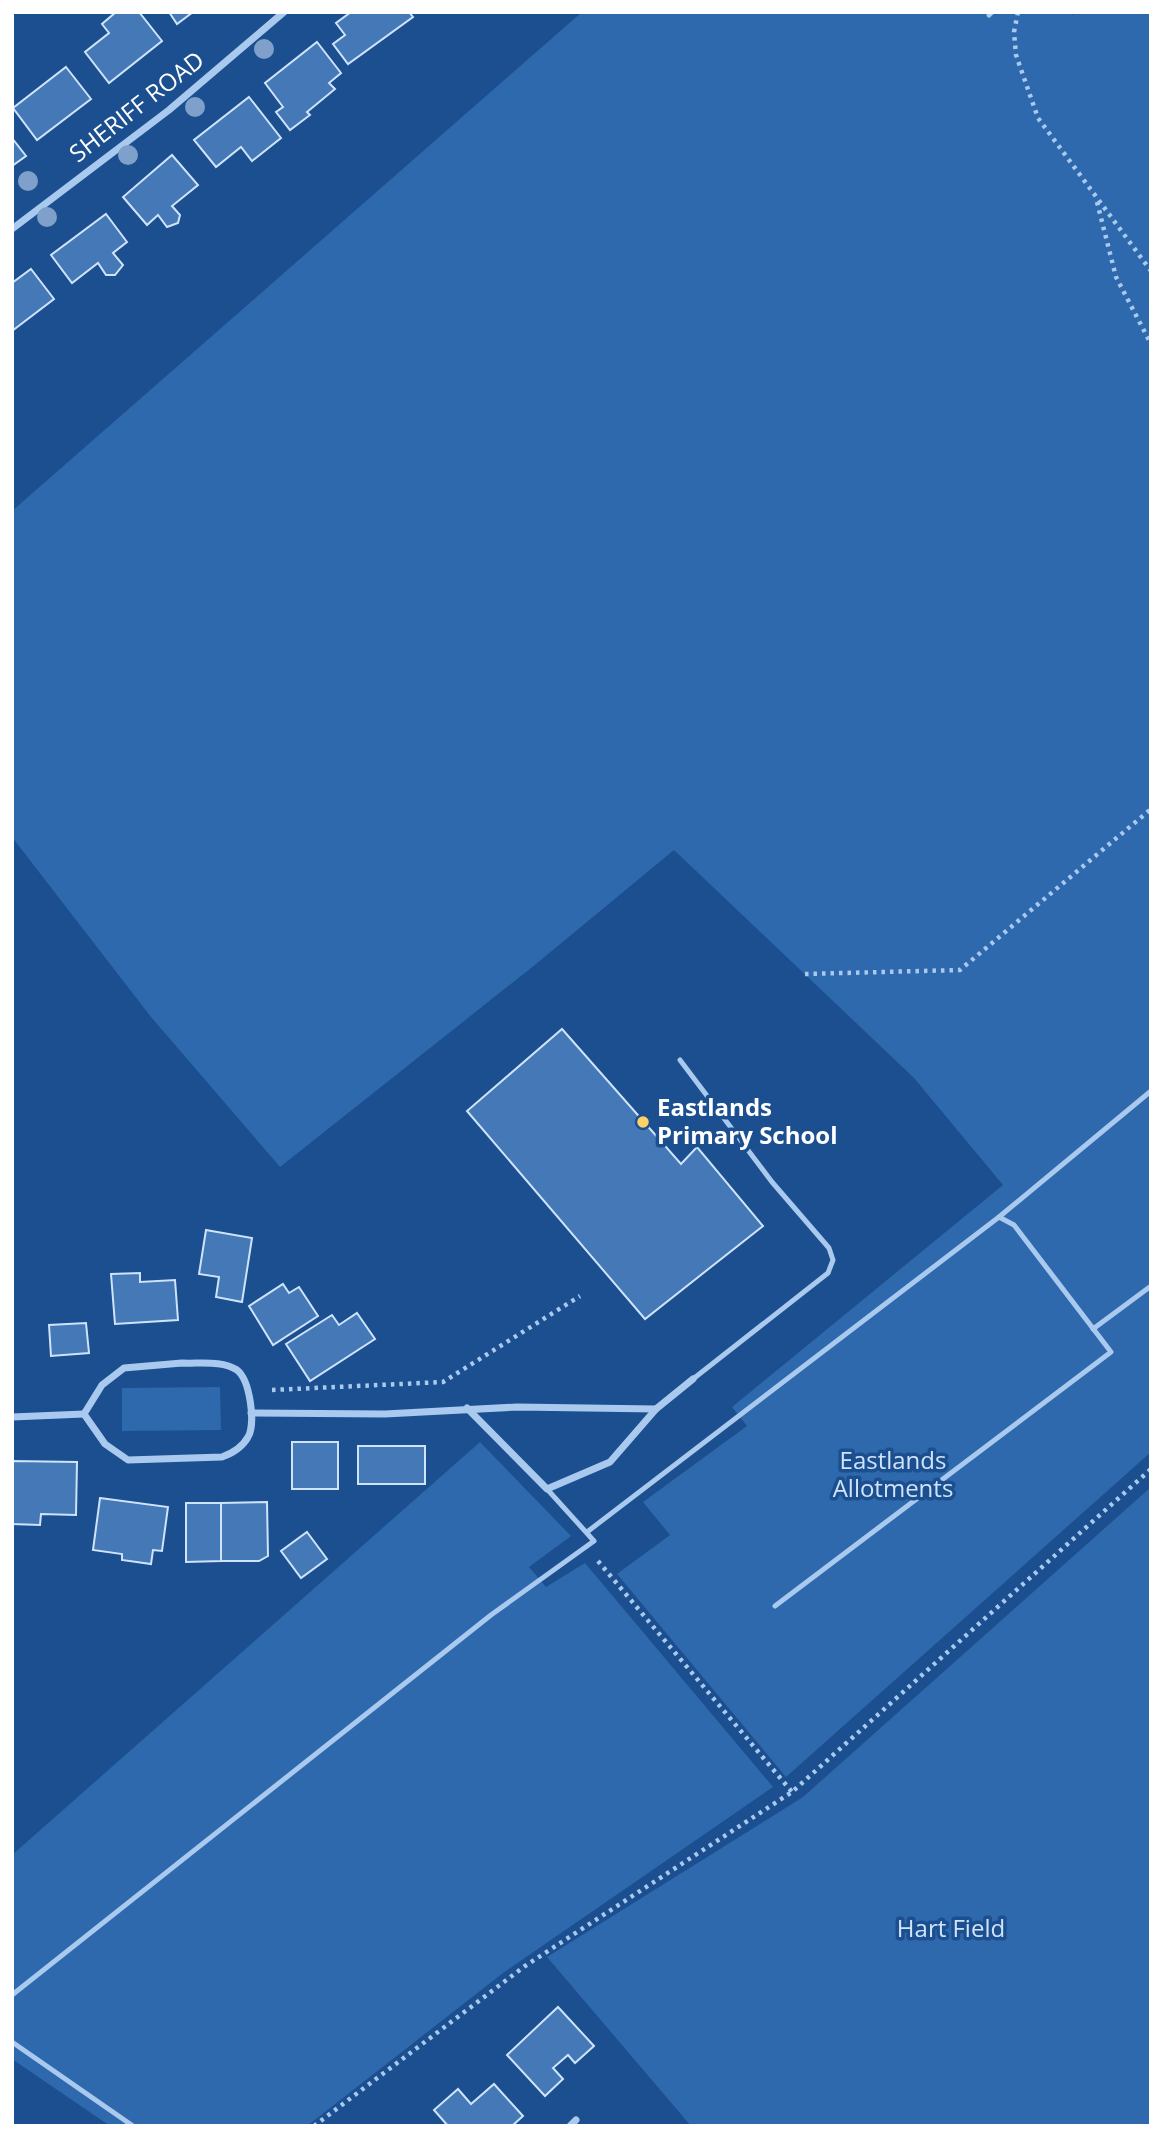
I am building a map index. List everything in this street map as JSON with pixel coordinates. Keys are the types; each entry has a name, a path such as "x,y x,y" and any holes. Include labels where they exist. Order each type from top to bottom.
{"street":[{"name":"SHERIFF ROAD","path":"12,229 169,110 284,12"},
{"path":"182,1363 223,1364 238,1371 250,1391 250,1435 236,1451 222,1457 128,1460 105,1444 85,1414 102,1385 124,1368 182,1363"},
{"path":"467,1408 547,1489 610,1462 656,1409 693,1380"},
{"path":"251,1413 384,1414 467,1408 656,1409"},
{"path":"12,1417 85,1414"}],"lane":[{"path":"680,1060 772,1182 829,1248 833,1260 828,1273 693,1380"},
{"path":"587,1532 999,1217 1151,1091"},
{"path":"775,1605 1111,1352 1014,1225 999,1217"},
{"path":"1093,1329 1151,1286"},
{"path":"12,1995 491,1615 594,1541 547,1489"},
{"path":"12,2042 133,2126"}],"path":[{"path":"1018,12 1014,32 1017,55 1038,118 1151,271"},
{"path":"1096,198 1116,277 1151,344"},
{"path":"805,974 960,970 1151,809"},
{"path":"250,1391 443,1382 580,1296"},
{"path":"314,2126 525,1966 792,1792 1151,1469"},
{"path":"586,1547 792,1792"}],"green space":[{"name":"Eastlands Allotments","path":"582,12 1070,12 1073,15 1076,12 1151,12 1151,1452 786,1777 617,1574 670,1535 643,1502 747,1426 732,1407 1003,1185 914,1078 674,850 536,964 280,1167 151,1017 12,837 12,511"},
{"path":"220,1387 221,1430 122,1431 122,1388"},
{"path":"480,1442 571,1536 529,1567 546,1587 585,1563 773,1787 503,1973 307,2126 110,2126 12,2059 12,1855"},
{"name":"Hart Field","path":"1151,1487 1151,2126 691,2126 547,1957 803,1797"}],"building":[{"path":"116,12 139,12 162,41 109,83 85,52 109,33 102,24"},
{"path":"169,12 193,12 177,24"},
{"path":"351,12 409,12 413,17 348,64 333,44 345,35 336,23"},
{"path":"317,42 341,73 329,83 335,89 307,112 310,115 290,130 276,112 283,107 265,83"},
{"path":"66,67 91,99 37,140 13,108"},
{"path":"249,97 281,138 252,161 241,147 216,167 194,140"},
{"path":"12,138 26,156 12,166"},
{"path":"172,155 198,185 172,206 180,215 178,223 167,227 158,215 147,225 123,197"},
{"path":"106,214 127,242 113,253 123,265 115,275 106,275 98,263 72,283 51,255"},
{"path":"31,269 54,299 12,331 12,283"},
{"path":"562,1029 681,1164 697,1147 763,1226 645,1319 467,1111"},
{"path":"206,1230 252,1238 242,1302 216,1297 219,1277 199,1274"},
{"path":"140,1273 140,1282 175,1280 178,1320 115,1324 111,1274"},
{"path":"283,1284 289,1293 299,1287 318,1316 273,1345 249,1306"},
{"path":"357,1313 375,1339 310,1381 286,1344 332,1315 339,1325"},
{"path":"86,1323 89,1353 51,1356 49,1325"},
{"path":"292,1442 338,1442 338,1489 292,1489"},
{"path":"358,1446 425,1446 425,1484 358,1484"},
{"path":"12,1461 77,1462 76,1515 41,1514 40,1525 12,1524"},
{"path":"100,1498 168,1507 162,1551 153,1550 151,1564 122,1560 122,1554 93,1550"},
{"path":"267,1502 268,1556 259,1561 221,1561 221,1503"},
{"path":"186,1503 221,1503 221,1561 186,1562"},
{"path":"307,1532 327,1559 301,1578 281,1551"},
{"path":"558,2007 594,2046 575,2063 568,2055 553,2068 563,2079 545,2096 507,2055"},
{"path":"494,2084 523,2116 512,2126 448,2126 434,2110 458,2089 471,2104"}],"place":[{"name":"Eastlands Primary School","path":"643,1122"}]}
